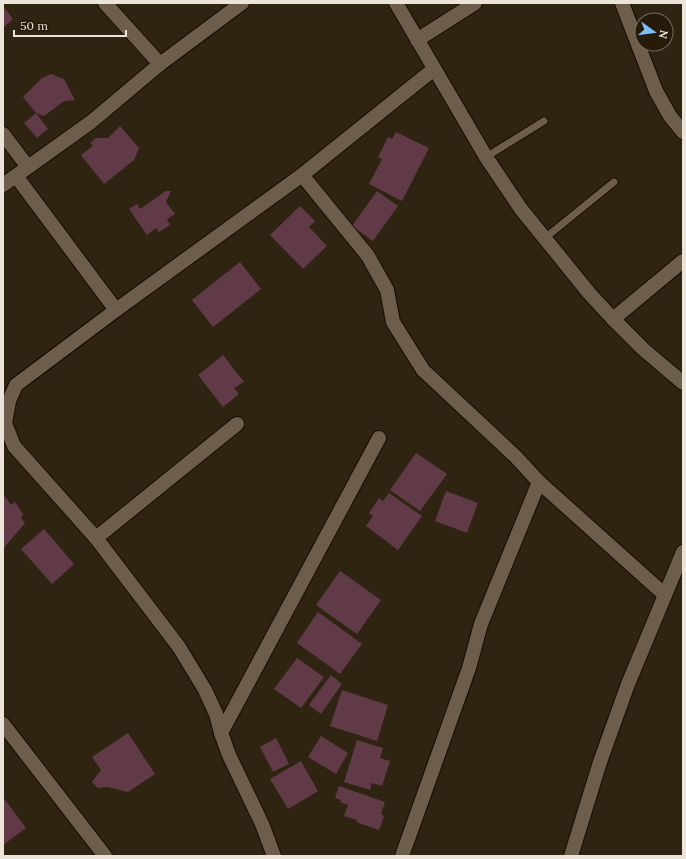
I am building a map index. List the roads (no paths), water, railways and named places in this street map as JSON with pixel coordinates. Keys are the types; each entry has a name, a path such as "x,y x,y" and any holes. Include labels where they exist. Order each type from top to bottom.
{"street":[{"path":"105,3 160,64"},
{"path":"3,185 91,122 160,64 242,3"},
{"path":"396,3 486,157 521,208 589,293 613,319 643,349 683,383"},
{"path":"418,40 475,3"},
{"path":"622,3 656,91 670,116 683,132"},
{"path":"274,856 256,812 229,755 216,714 206,690 179,647 96,538 14,446 5,423 9,401 16,385 116,310 302,175 434,69"},
{"path":"3,134 28,167"},
{"path":"302,175 368,256 387,290 393,322 422,370 516,457 539,482 665,595"},
{"path":"16,176 116,310"},
{"path":"613,319 683,261"},
{"path":"96,538 237,424"},
{"path":"221,733 379,438"},
{"path":"402,856 469,668 481,624 539,482"},
{"path":"571,856 600,762 628,684 683,552"},
{"path":"3,724 105,856"}],"lane":[{"path":"486,157 544,121"},
{"path":"545,238 614,182"}]}
